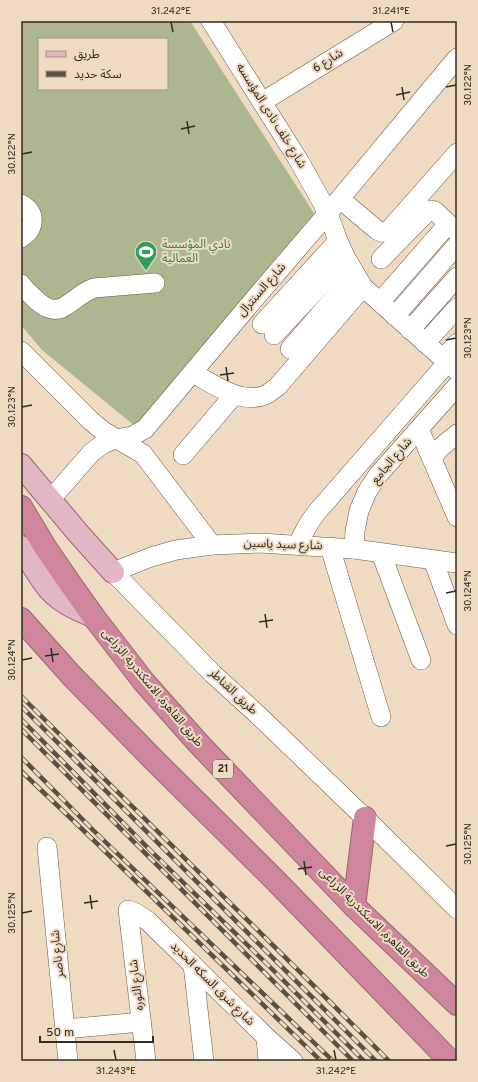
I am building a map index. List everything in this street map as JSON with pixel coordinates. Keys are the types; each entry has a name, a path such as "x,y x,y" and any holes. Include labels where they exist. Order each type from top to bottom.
{"highway":[{"name":"طريق القاهرة, الاسكندرية الزراعى","path":"21,507 45,546 93,616 144,682 199,744 354,906 457,1004"},
{"path":"21,619 109,715 276,881 450,1061"},
{"path":"354,906 365,818"}],"main road":[{"name":"طريق القناطر","path":"21,465 113,572"},
{"path":"21,547 45,585 59,598 74,608 93,616"}],"street":[{"name":"شارع خلف نادى المؤسسه","path":"211,21 299,161 328,213 342,249 359,281"},
{"name":"شارع 6","path":"262,102 394,21"},
{"name":"شارع السنترال","path":"50,500 92,452 104,444 116,439 132,436 145,429 457,58"},
{"path":"340,198 377,230 382,233 386,232 457,153"},
{"path":"21,204 29,210 32,226 26,235 21,238"},
{"path":"380,302 453,228 435,211 429,210 381,259"},
{"path":"395,316 457,245"},
{"path":"268,330 342,249"},
{"path":"410,330 457,277"},
{"path":"193,373 234,395 249,398 265,395 278,386 296,354 359,281 410,330 449,364"},
{"path":"21,284 42,305 55,309 66,306 86,291 94,288 155,283"},
{"path":"425,343 457,308"},
{"path":"245,310 296,354"},
{"path":"298,545 306,528 317,512 449,364 457,343"},
{"path":"21,351 102,431 144,454 212,545"},
{"name":"شارع الجامع","path":"354,549 355,531 359,511 367,492 378,475 457,386"},
{"path":"183,455 234,395"},
{"path":"419,429 457,517"},
{"path":"432,458 440,448 457,434"},
{"name":"شارع سيد ياسين","path":"113,572 151,557 176,550 212,545 260,543 354,549 457,563"},
{"path":"330,547 381,717"},
{"path":"381,553 421,660"},
{"path":"433,560 457,625"},
{"name":"طريق القناطر","path":"113,572 213,674 257,714 455,904"},
{"name":"شارع ناصر","path":"47,846 68,1061"},
{"name":"شارع شرق السكه الحديد","path":"128,910 136,913 148,921 266,1037 293,1061"},
{"name":"شارع الثوره","path":"128,910 146,1061"},
{"path":"193,965 204,1061"},
{"path":"65,1029 141,1022"},
{"path":"266,1037 268,1061"}],"green space":[{"name":"نادي المؤسسة العمالية","path":"21,21 190,21 317,218 135,426 42,350 21,325"}],"railway":[{"path":"21,696 389,1061"},
{"path":"21,706 376,1061"},
{"path":"21,719 152,852 364,1061"},
{"path":"21,729 353,1061"},
{"path":"21,757 94,831 333,1061"},
{"path":"21,771 321,1061"}],"place":[{"name":"نادي المؤسسة العمالية","path":"146,272"}]}
